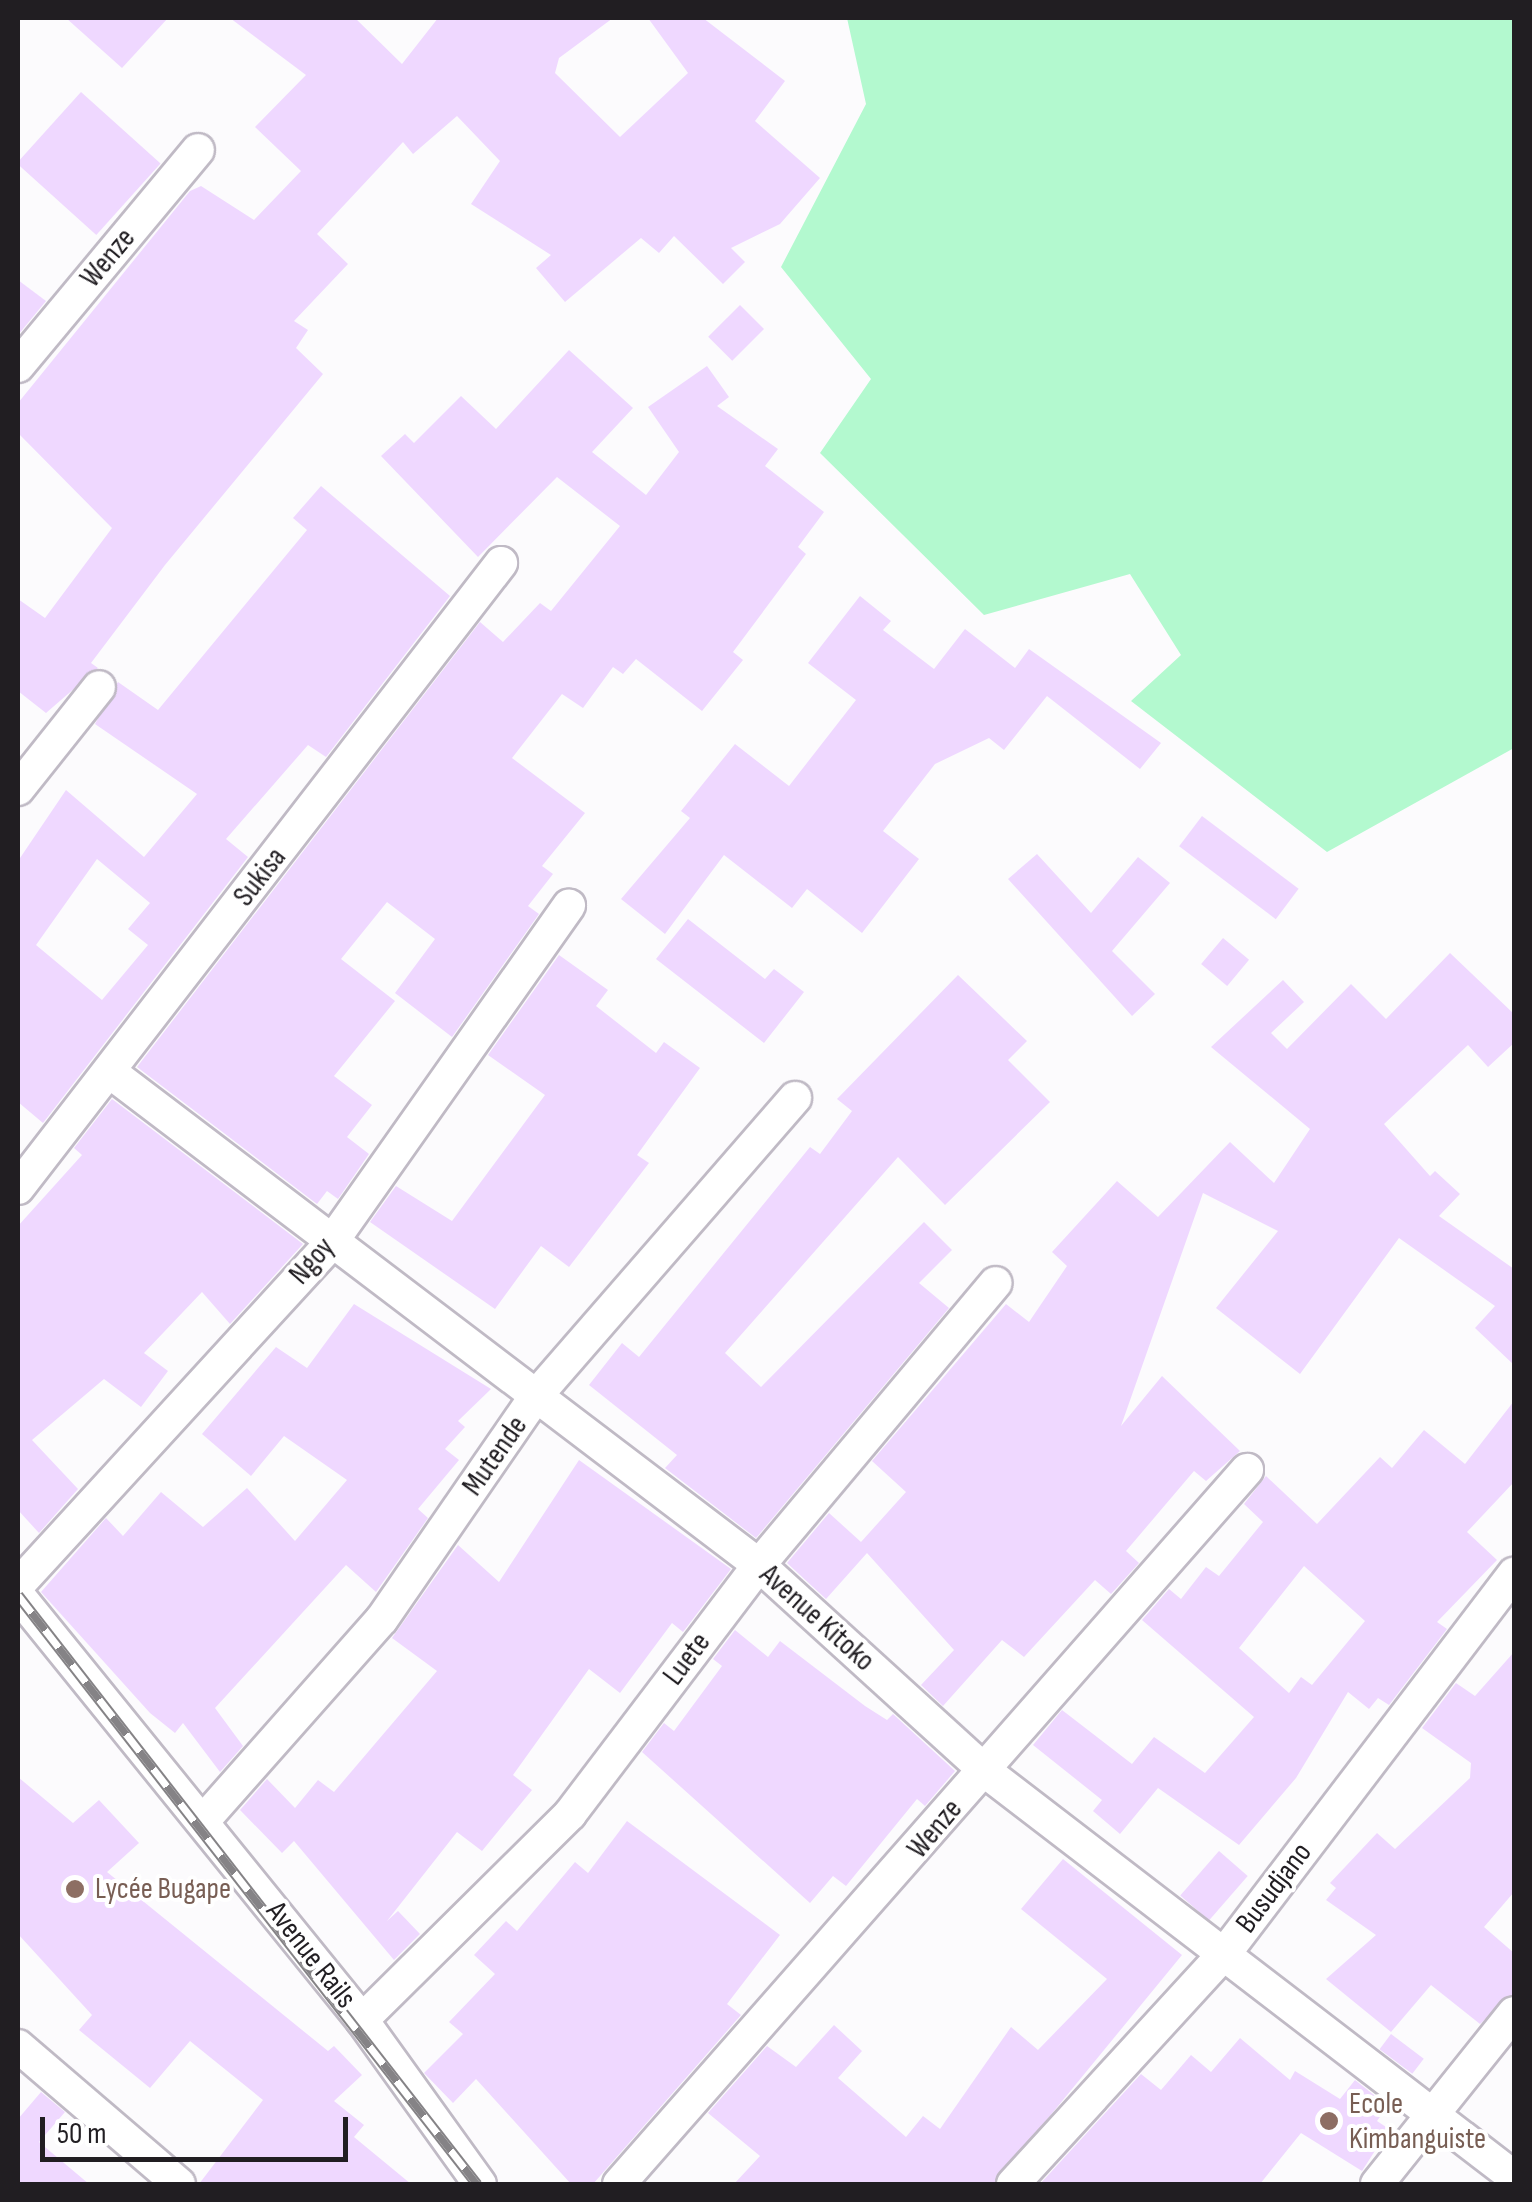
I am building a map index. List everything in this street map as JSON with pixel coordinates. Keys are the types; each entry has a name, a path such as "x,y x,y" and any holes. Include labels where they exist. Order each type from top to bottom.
{"street":[{"name":"Wenze","path":"18,366 198,150"},
{"name":"Sukisa","path":"18,1188 501,564"},
{"path":"18,789 100,688"},
{"name":"Ngoy","path":"18,1585 330,1243 569,906"},
{"name":"Avenue Kitoko","path":"110,1072 330,1243 759,1565 985,1771 1514,2177"},
{"name":"Mutende","path":"204,1820 382,1620 536,1396 795,1098"},
{"name":"Luete","path":"362,2020 570,1814 759,1565 996,1283"},
{"name":"Wenze","path":"619,2184 1247,1470"},
{"name":"Busudjano","path":"1012,2184 1225,1953 1514,1574"},
{"name":"Avenue Rails","path":"18,1595 204,1820 362,2020 480,2184"},
{"path":"1377,2184 1428,2112 1514,2013"},
{"path":"18,2046 179,2184"}],"green space":[{"path":"847,18 1514,18 1514,748 1327,852 1131,701 1181,655 1130,574 984,615 820,453 871,379 781,267 866,104"}],"building":[{"path":"66,18 168,18 122,68"},
{"path":"230,18 355,18 402,64 438,18 613,18 559,58 555,73 620,137 688,73 648,18 703,18 785,81 755,121 820,178 780,224 731,248 745,262 723,284 674,236 659,253 641,238 565,302 536,268 551,255 471,204 500,161 457,116 413,154 403,142 317,234 348,264 294,321 308,330 296,348 323,374 165,565 91,663 98,668 46,713 18,691 18,599 45,618 112,528 18,433 18,403 190,191 201,186 254,220 301,171 255,127 306,75"},
{"path":"81,92 161,164 96,235 18,164"},
{"path":"18,280 46,301 18,335"},
{"path":"740,305 764,329 732,361 708,337"},
{"path":"569,350 633,408 592,452 646,495 679,452 648,407 707,366 729,397 717,406 778,449 765,466 824,512 798,547 806,554 733,652 743,660 702,711 636,659 623,674 613,667 583,708 562,694 512,758 585,813 542,866 553,874 528,906 539,914 452,1037 395,993 435,939 387,902 341,959 395,1001 334,1076 372,1105 347,1137 369,1154 338,1199 327,1191 317,1204 137,1067 480,622 503,642 540,603 551,611 620,526 557,477 478,557 381,456 405,434 414,443 461,396 496,429"},
{"path":"321,486 450,596 326,757 308,745 226,839 248,857 43,1123 18,1102 18,861 66,790 144,857 197,794 95,724 118,682 158,710 307,530 293,518","holes":["97,859 150,903 128,929 148,945 102,1000 36,945"]},
{"path":"860,596 891,621 883,630 934,669 965,629 1015,668 1029,649 1161,743 1140,769 1047,696 1004,750 989,738 935,764 883,831 919,859 862,933 807,889 792,908 724,855 665,934 621,899 690,818 681,811 735,744 789,786 856,700 808,663"},
{"path":"1202,816 1299,889 1276,919 1179,846"},
{"path":"1037,854 1091,913 1138,857 1170,883 1112,951 1155,994 1132,1016 1008,879"},
{"path":"688,919 765,979 774,969 804,992 764,1043 656,959"},
{"path":"1223,938 1249,960 1227,986 1201,964"},
{"path":"1450,953 1514,1014 1514,1043 1488,1067 1468,1045 1384,1124 1430,1176 1435,1171 1460,1194 1439,1216 1514,1269 1514,1365 1475,1328 1495,1306 1399,1238 1300,1374 1216,1308 1278,1231 1203,1193 1121,1426 1162,1376 1240,1451 1206,1481 1194,1471 1126,1551 1139,1563 1111,1594 1095,1580 1024,1657 1002,1640 943,1706 921,1685 954,1650 867,1553 826,1599 787,1563 829,1513 861,1542 906,1492 872,1461 1006,1304 1029,1322 1067,1266 1052,1252 1117,1181 1158,1217 1230,1142 1274,1183 1310,1129 1211,1047 1283,980 1304,1002 1271,1033 1287,1049 1351,984 1386,1019"},
{"path":"559,955 608,990 596,1006 656,1053 664,1042 700,1068 637,1155 649,1163 569,1267 541,1246 495,1309 370,1222 396,1186 452,1221 545,1095 488,1055"},
{"path":"958,975 1027,1041 1008,1060 1050,1102 945,1205 898,1157 725,1353 761,1387 924,1222 952,1250 919,1283 949,1308 756,1538 665,1468 677,1455 589,1385 622,1343 639,1357 810,1147 820,1154 852,1111 837,1099"},
{"path":"112,1099 303,1244 230,1324 202,1292 144,1353 168,1371 141,1407 104,1379 32,1440 78,1489 39,1533 18,1510 18,1226 82,1155 74,1148"},
{"path":"354,1304 491,1389 458,1421 465,1427 445,1449 459,1460 418,1509 428,1518 376,1592 346,1565 215,1708 243,1746 220,1772 183,1723 175,1733 150,1713 41,1592 106,1518 123,1536 161,1492 203,1527 247,1488 295,1541 347,1480 284,1436 251,1476 202,1434 276,1347 307,1368"},
{"path":"1514,1401 1514,1482 1467,1532 1497,1560 1437,1622 1447,1629 1389,1705 1378,1698 1369,1709 1348,1692 1296,1778 1239,1845 1158,1788 1120,1834 1093,1811 1102,1800 1033,1745 1062,1710 1132,1764 1154,1737 1205,1773 1254,1717 1142,1620 1169,1589 1181,1599 1206,1567 1219,1576 1263,1522 1244,1504 1266,1476 1317,1524 1380,1457 1392,1468 1424,1430 1465,1464","holes":["1304,1566 1365,1621 1312,1685 1301,1677 1289,1693 1239,1648"]},
{"path":"579,1460 731,1569 683,1632 672,1623 620,1693 589,1669 513,1775 532,1790 482,1851 457,1832 387,1921 398,1911 420,1934 394,1960 294,1841 282,1853 240,1810 267,1779 295,1808 318,1780 334,1792 437,1671 392,1638 458,1545 499,1582"},
{"path":"735,1630 768,1657 780,1641 865,1706 887,1720 893,1714 955,1771 925,1806 917,1799 846,1886 833,1876 810,1903 642,1752 664,1723 674,1731 722,1666 713,1659"},
{"path":"1514,1652 1514,1892 1484,1927 1514,1953 1514,1993 1480,2024 1431,1985 1391,2032 1326,1979 1376,1935 1326,1900 1336,1888 1330,1883 1377,1833 1395,1849 1470,1778 1471,1763 1422,1728 1456,1683 1475,1696"},
{"path":"18,1777 73,1823 99,1800 139,1843 107,1872 328,2051 334,2046 362,2075 334,2101 364,2125 354,2137 411,2184 199,2184 263,2100 190,2041 150,2088 79,2030 92,2015 18,1934"},
{"path":"627,1821 780,1935 727,2004 741,2015 593,2184 571,2184 476,2079 453,2103 424,2073 463,2034 449,2022 495,1974 474,1955 506,1921 517,1931 575,1862 588,1873"},
{"path":"1219,1851 1248,1876 1209,1920 1180,1896"},
{"path":"1063,1859 1182,1955 994,2184 734,2184 760,2156 708,2113 767,2046 796,2067 834,2025 862,2051 838,2078 906,2137 923,2116 940,2129 1011,2027 1038,2050 1107,1979 1021,1909"},
{"path":"1391,2034 1424,2059 1412,2074 1380,2049"},
{"path":"1240,2038 1290,2080 1295,2071 1340,2099 1355,2080 1388,2106 1377,2121 1389,2129 1362,2171 1301,2133 1260,2184 1040,2184 1141,2074 1161,2090 1191,2055 1211,2072"},
{"path":"41,2092 65,2112 39,2142 89,2184 18,2184 18,2119"}],"railway":[{"path":"18,1595 477,2184"}],"place":[{"name":"Lycée Bugape","path":"75,1889"},
{"name":"Ecole Kimbanguiste","path":"1329,2121"}]}
